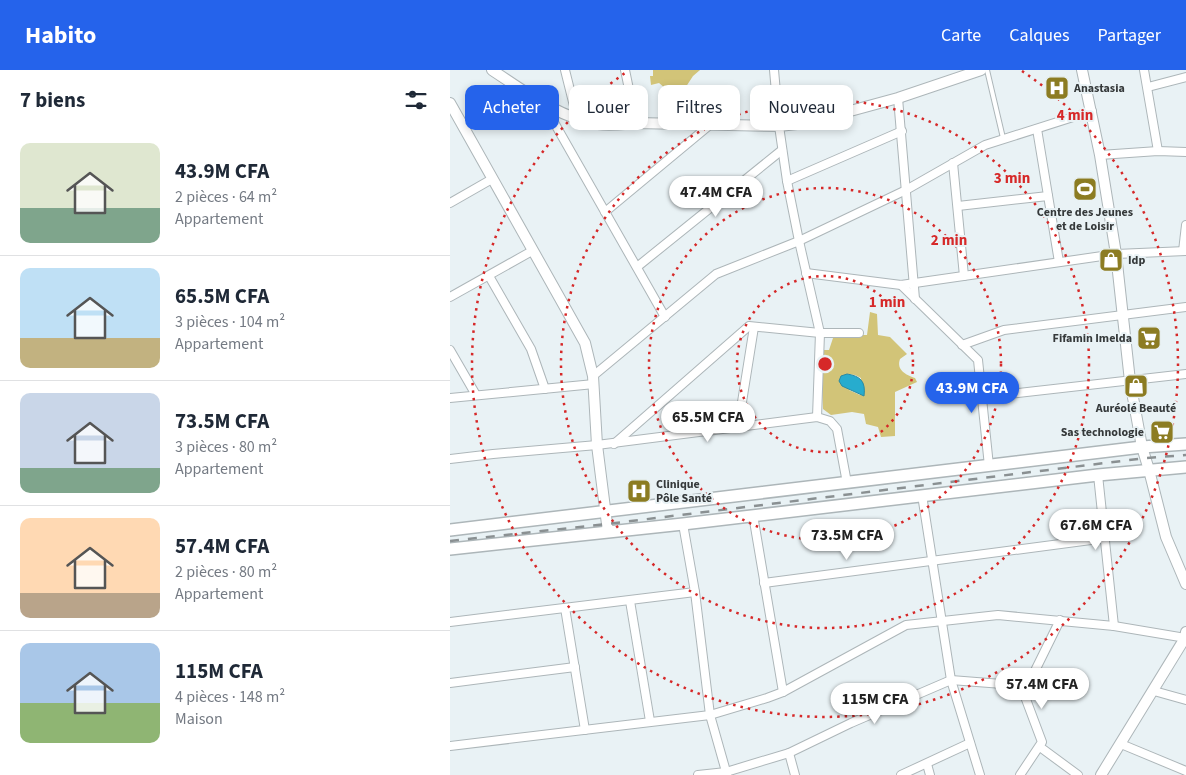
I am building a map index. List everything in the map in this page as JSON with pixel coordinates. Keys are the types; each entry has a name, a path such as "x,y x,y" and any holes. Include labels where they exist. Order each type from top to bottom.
{"main road":[{"path":"450,530 1142,447 1186,444"},
{"path":"1112,451 1115,473"},
{"path":"450,550 1115,473 1186,467"}],"street":[{"path":"492,70 515,85"},
{"path":"565,70 569,86"},
{"path":"625,70 628,85"},
{"path":"776,70 777,85"},
{"path":"853,110 898,98 981,70"},
{"path":"1082,70 1092,111 1116,254 1130,380 1142,447 1166,537 1186,584"},
{"path":"1144,70 1158,151"},
{"path":"1148,88 1186,78"},
{"path":"898,98 915,299"},
{"path":"450,104 586,343 594,380 597,446 608,532"},
{"path":"450,398 545,389 594,380 716,274 799,241 906,190 985,145 1092,111"},
{"path":"1037,129 1060,262"},
{"path":"558,130 665,317"},
{"path":"605,212 705,130"},
{"path":"780,130 787,181 820,333 817,417"},
{"path":"787,181 902,131"},
{"path":"637,268 782,150"},
{"path":"1100,155 1158,151 1186,152"},
{"path":"953,163 964,276"},
{"path":"450,204 492,179"},
{"path":"958,206 1048,196"},
{"path":"806,273 900,285 1116,254 1184,251 1186,225"},
{"path":"450,297 532,250"},
{"path":"489,276 531,349 545,389"},
{"path":"900,285 978,360 989,466"},
{"path":"962,345 1004,330 1186,308"},
{"path":"614,444 749,326 820,333 859,333"},
{"path":"738,428 754,327"},
{"path":"450,350 476,395"},
{"path":"982,397 1186,374"},
{"path":"450,459 597,446 817,417 830,421 837,429 847,483"},
{"path":"1098,475 1114,626"},
{"path":"922,495 952,680 980,775"},
{"path":"753,515 783,692"},
{"path":"683,524 695,592 710,715 727,773"},
{"path":"764,583 1106,538"},
{"path":"450,622 695,592"},
{"path":"630,601 650,721"},
{"path":"565,608 585,730"},
{"path":"450,746 710,715 783,692 906,625 998,615 1114,626 1186,636 1101,775"},
{"path":"1020,775 1042,742 1024,689 1060,620"},
{"path":"450,683 575,667"},
{"path":"698,775 727,773 790,753 851,723 952,680 1024,689"},
{"path":"1154,691 1186,700"},
{"path":"900,775 970,743"},
{"path":"1121,744 1186,771"},
{"path":"1040,747 1078,775"},
{"path":"790,753 795,775"},
{"path":"927,764 930,775"}],"lane":[{"path":"987,70 1004,139"}],"shaded area":[{"path":"653,70 700,70 687,85 661,85 659,83 651,85 650,76 653,76"},
{"path":"870,312 877,314 878,335 890,337 907,354 900,359 899,366 903,372 915,378 917,382 895,392 895,436 881,437 878,427 866,424 864,414 852,412 831,415 823,409 821,368 823,350 829,350 834,335 867,335","holes":["847,374 861,378 860,395 849,390"]}],"water":[{"path":"847,374 861,380 864,387 864,396 842,386 839,381 841,376"}],"railway":[{"path":"450,541 607,524 1146,458 1186,455"}],"place":[{"name":"Anastasia","path":"1057,88"},
{"name":"Centre des Jeunes et de Loisir","path":"1085,189"},
{"name":"Idp","path":"1111,260"},
{"name":"Fifamin Imelda","path":"1149,338"},
{"name":"Auréolé Beauté","path":"1136,386"},
{"name":"Sas technologie","path":"1162,432"},
{"name":"Clinique Pôle Santé","path":"639,491"}]}
